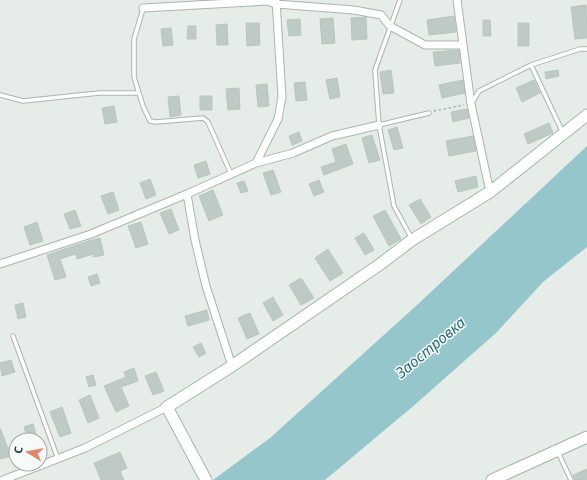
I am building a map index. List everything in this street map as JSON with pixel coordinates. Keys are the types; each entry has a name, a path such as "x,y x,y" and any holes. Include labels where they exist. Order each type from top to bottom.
{"street":[{"path":"457,0 471,104 490,192"},
{"path":"143,8 267,1 354,10 380,15 390,26 425,45 462,45"},
{"path":"256,163 278,119 282,97 276,2"},
{"path":"3,480 86,448 167,408 232,366 379,265 412,240 490,192 587,115"},
{"path":"0,264 91,234 187,194 256,163 293,153 332,136 379,125"},
{"path":"187,194 195,240 206,286 232,366"},
{"path":"167,408 204,475"},
{"path":"497,479 587,437"}],"lane":[{"path":"400,0 375,70 379,125 394,206 412,240"},
{"path":"143,8 134,39 134,77 143,106 150,121 156,122 203,118 208,122 231,174"},
{"path":"471,104 479,91 531,65 587,49"},
{"path":"531,65 563,134"},
{"path":"0,95 24,101 99,93 139,92"},
{"path":"379,125 429,113"},
{"path":"13,336 58,459"},
{"path":"558,450 571,480"}],"path":[{"path":"429,113 471,104"}],"water":[{"name":"Заостровка","path":"587,146 587,247 543,282 496,333 411,408 325,480 213,480 270,438 417,305"}],"building":[{"path":"586,5 587,38 575,39 571,7"},
{"path":"454,16 456,32 429,35 427,20"},
{"path":"366,17 367,39 352,40 351,18"},
{"path":"333,18 335,43 322,44 320,19"},
{"path":"300,19 301,35 289,36 287,20"},
{"path":"483,20 490,20 491,36 483,36"},
{"path":"246,23 259,23 260,45 247,46"},
{"path":"518,23 529,23 529,46 518,46"},
{"path":"227,24 228,45 217,45 216,25"},
{"path":"188,26 196,26 196,39 187,39"},
{"path":"171,28 173,45 163,46 161,29"},
{"path":"459,50 460,63 435,66 433,52"},
{"path":"391,70 394,93 383,94 380,72"},
{"path":"558,70 559,76 546,79 545,72"},
{"path":"337,78 340,97 330,99 326,80"},
{"path":"463,80 465,93 442,98 439,85"},
{"path":"534,80 540,93 522,102 516,88"},
{"path":"305,82 307,100 296,101 294,83"},
{"path":"267,84 269,106 258,107 256,85"},
{"path":"239,88 240,109 228,110 226,89"},
{"path":"179,96 181,115 170,117 168,97"},
{"path":"200,96 212,96 212,110 200,110"},
{"path":"114,106 117,122 105,124 102,108"},
{"path":"467,109 469,118 453,122 451,112"},
{"path":"549,123 553,133 528,144 524,134"},
{"path":"397,127 403,148 394,150 388,130"},
{"path":"299,132 302,141 292,145 289,136"},
{"path":"372,135 380,160 369,163 362,138"},
{"path":"473,136 476,151 449,156 446,141"},
{"path":"346,144 353,164 324,175 321,167 336,162 332,149"},
{"path":"206,161 210,174 198,178 194,165"},
{"path":"273,170 281,192 271,195 263,173"},
{"path":"476,176 478,187 458,192 455,181"},
{"path":"150,179 156,195 146,199 140,183"},
{"path":"319,180 324,192 314,196 309,184"},
{"path":"244,181 248,191 241,193 237,183"},
{"path":"213,190 223,215 209,221 199,196"},
{"path":"113,192 119,210 108,214 101,196"},
{"path":"420,199 431,217 421,224 409,205"},
{"path":"171,209 179,230 169,234 160,213"},
{"path":"75,210 81,226 70,229 64,214"},
{"path":"385,210 401,239 389,246 373,216"},
{"path":"37,222 43,241 30,245 24,227"},
{"path":"141,222 148,244 136,248 128,226"},
{"path":"364,233 374,250 365,255 355,238"},
{"path":"100,238 104,255 93,257 93,254 77,259 76,254 60,259 66,277 55,280 47,255"},
{"path":"328,249 343,273 330,281 315,258"},
{"path":"97,274 100,283 91,286 88,277"},
{"path":"301,278 314,298 301,305 289,285"},
{"path":"273,297 283,315 273,321 263,303"},
{"path":"23,303 26,317 18,319 15,305"},
{"path":"207,310 209,320 188,326 185,316"},
{"path":"250,313 259,334 247,339 238,318"},
{"path":"201,343 206,353 199,357 193,347"},
{"path":"11,360 15,372 2,376 0,363"},
{"path":"134,368 138,381 121,387 129,406 116,412 104,386 126,377 124,372"},
{"path":"156,372 164,391 153,395 145,376"},
{"path":"93,375 96,385 89,387 86,377"},
{"path":"90,395 99,418 88,423 79,400"},
{"path":"62,407 71,433 60,437 50,412"},
{"path":"33,424 36,432 26,432 24,427"},
{"path":"0,428 8,448 8,457 0,459"},
{"path":"120,452 127,468 120,471 124,480 101,480 94,463"},
{"path":"587,469 587,480 575,480 573,475"}]}
